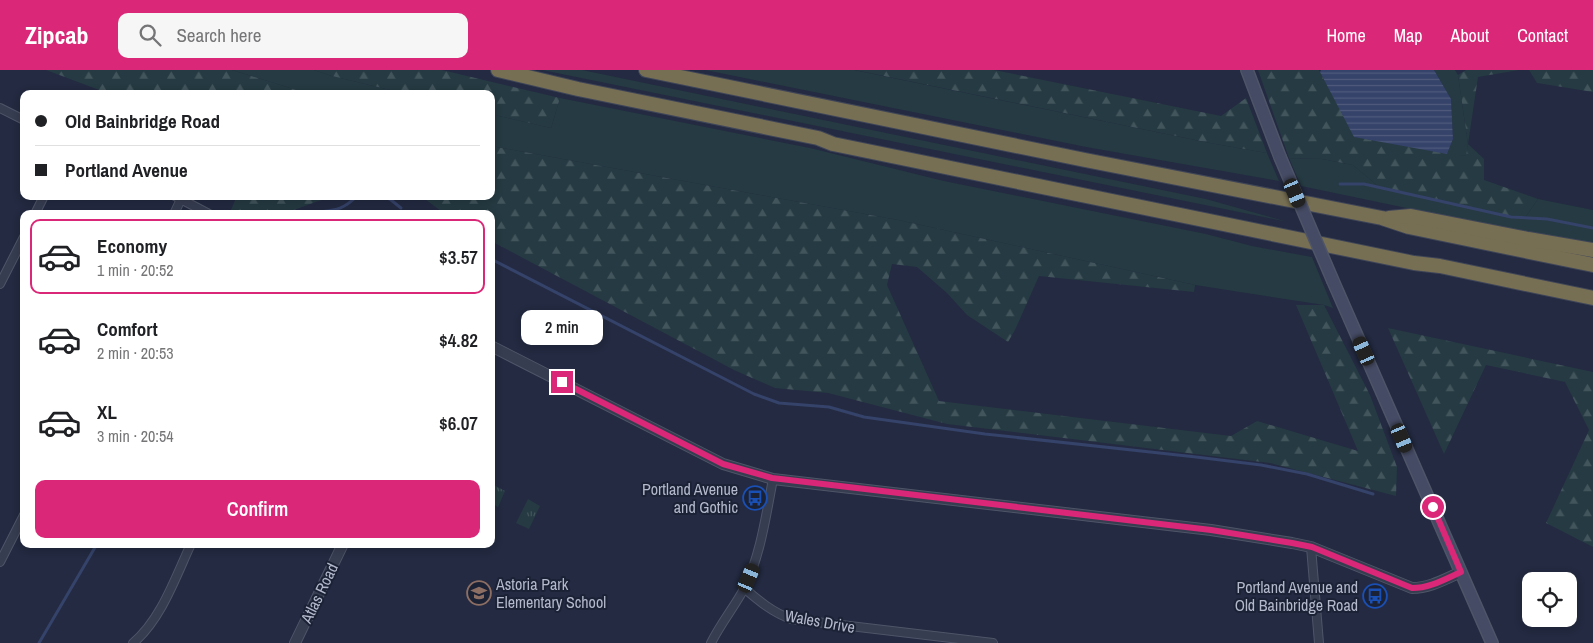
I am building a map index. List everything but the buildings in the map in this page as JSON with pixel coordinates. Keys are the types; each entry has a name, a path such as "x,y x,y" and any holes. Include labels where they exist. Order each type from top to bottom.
{"highway":[{"path":"498,70 578,89 818,138 833,144 953,169 1414,264 1440,266 1593,298"},
{"path":"646,70 1085,160 1382,218 1409,227 1593,265"},
{"path":"1382,218 1411,216 1593,250"}],"main road":[{"path":"1247,70 1280,157 1333,281 1492,643"}],"street":[{"path":"0,108 20,118"},
{"path":"182,200 202,210"},
{"path":"0,284 20,245"},
{"path":"495,348 723,464 772,478 1211,530 1292,543 1312,547 1412,588 1422,588 1461,572"},
{"path":"712,643 744,588 753,567 763,532 772,478"},
{"path":"0,562 20,523"},
{"path":"1312,547 1319,643"},
{"path":"133,643 156,616 189,548"},
{"name":"Atlas Road","path":"295,643 341,548"},
{"name":"Wales Drive","path":"744,588 767,607 791,619 993,643"}],"green space":[{"path":"46,70 232,70 296,90 99,90"},
{"path":"232,70 314,70 390,90 296,90"},
{"path":"314,70 442,70 560,98 551,128 495,115 495,90 390,90"},
{"path":"542,70 582,70 1206,199 1288,222"},
{"path":"705,70 854,70 1267,153 1279,181 1086,147"},
{"path":"855,70 994,70 1221,116 1246,98 1267,153 1210,143"},
{"path":"1258,70 1319,70 1355,137 1466,156 1468,144 1484,159 1484,180 1538,199 1524,219 1378,186 1353,165 1322,159 1289,158"},
{"path":"1434,70 1455,70 1458,75 1468,144 1467,156 1447,154 1453,139 1451,99"},
{"path":"1466,70 1519,70 1478,77 1468,144 1458,75"},
{"path":"1529,70 1593,70 1593,92 1537,83"},
{"path":"560,98 810,148 944,181 1312,257 1333,308 1195,285 898,220 495,147 495,115 551,128"},
{"path":"495,147 898,220 1195,285 1194,292 1039,276 1008,342 967,315 947,293 917,267 892,264 887,285 939,401 1231,436 1257,421 1358,451 1296,305 1324,305 1370,395 1397,467 1396,496 1270,463 947,424 828,393 775,388 734,370 495,243 495,210 440,210 426,200 495,200"},
{"path":"1289,158 1322,159 1353,165 1378,186 1524,219 1538,199 1593,210 1593,247 1301,186"},
{"path":"235,200 321,200 294,210 231,210"},
{"path":"1388,328 1593,372 1593,547 1546,523 1589,430 1565,382 1486,365 1444,454"},
{"path":"495,486 505,491 498,507 495,505"},
{"path":"528,499 540,506 529,529 516,523"}],"water":[{"path":"1321,70 1434,70 1451,99 1453,139 1447,154 1354,137 1320,72"}],"waterway":[{"path":"1340,184 1364,184 1511,217 1547,219 1593,228"},
{"path":"334,210 345,206 353,200"},
{"path":"391,200 401,208"},
{"path":"495,261 754,394 779,403 829,407 864,417 985,434 1261,465 1307,474 1373,494"},
{"path":"39,643 95,548"}],"place":[{"name":"Portland Avenue and Gothic","path":"755,498"},
{"name":"Astoria Park Elementary School","path":"479,593"},
{"name":"Portland Avenue and Old Bainbridge Road","path":"1375,596"}],"route":[{"path":"562,382 723,464 753,474 772,478 1211,530 1292,543 1312,547 1412,588 1422,588 1461,572 1433,507"}]}
